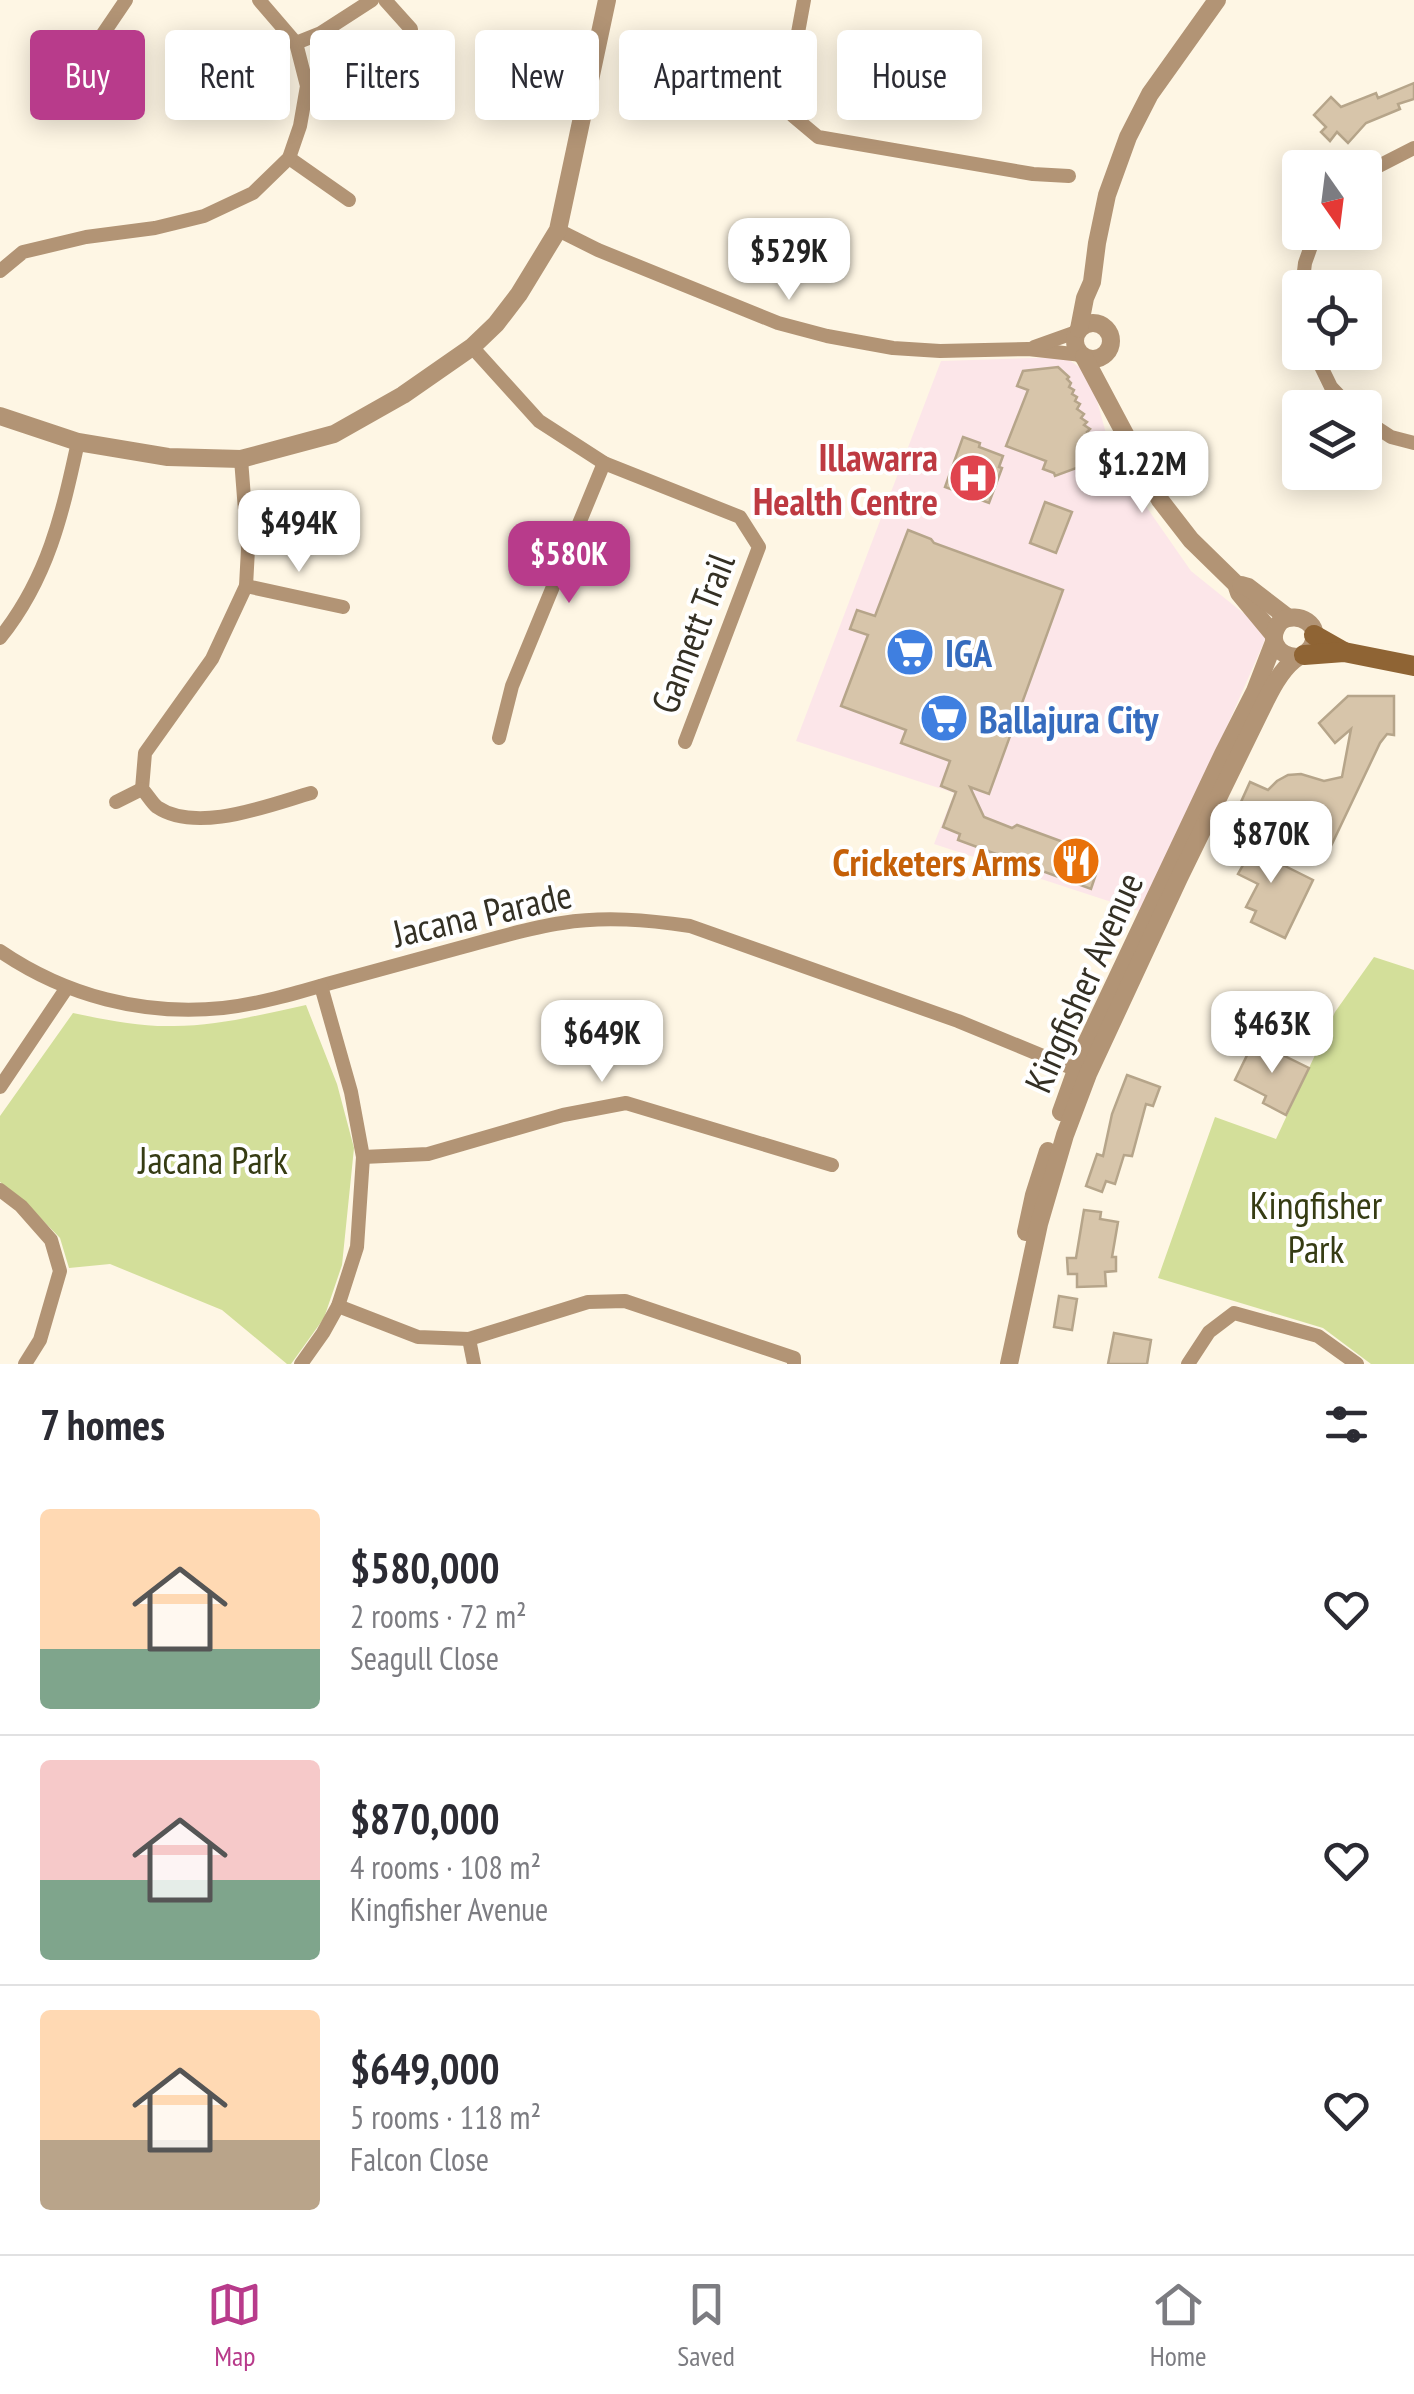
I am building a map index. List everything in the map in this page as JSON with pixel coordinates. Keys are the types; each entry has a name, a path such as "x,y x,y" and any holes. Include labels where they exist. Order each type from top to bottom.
{"main road":[{"path":"1314,635 1344,652"},
{"path":"1300,656 1344,652 1414,666"}],"street":[{"path":"106,30 126,0"},
{"path":"2,264 23,252 70,240 155,228 204,216 252,193 289,158 307,86 296,43 259,0"},
{"path":"296,43 321,33 372,0"},
{"path":"385,0 411,29"},
{"path":"0,416 78,442 168,458 241,459 334,434 403,396 472,347 496,324 558,230 607,0"},
{"path":"804,0 786,98 793,116 818,137 1033,174 1069,176"},
{"path":"1217,0 1150,94 1128,137 1107,196 1092,282 1074,341 1172,518 1236,584 1284,655 1300,656 1314,643 1313,629 1300,617 1280,621 1274,638"},
{"path":"1382,164 1414,148"},
{"path":"289,158 349,200"},
{"path":"558,230 598,250 778,322 893,348 940,352 1028,349 1094,359 1110,347 1110,336 1101,324 1092,282"},
{"path":"1028,349 1078,331 1086,324 1101,324"},
{"name":"Gannett Trail","path":"472,347 539,421 604,463 740,517 759,547 685,742"},
{"path":"1104,355 1110,404"},
{"path":"1382,431 1414,443"},
{"path":"0,638 19,614 51,550 78,442"},
{"path":"241,459 248,549 246,586 212,658 145,753 142,788 157,807 190,819 230,816 310,793"},
{"path":"499,738 512,686 604,463"},
{"path":"1236,584 1248,587 1287,617"},
{"path":"246,586 343,607"},
{"name":"Kingfisher Avenue","path":"997,1364 1034,1195 1082,1072 1223,754 1255,692 1274,638"},
{"name":"Kingfisher Avenue","path":"1008,1364 1039,1224 1082,1072 1273,688 1300,656"},
{"path":"116,802 142,788"},
{"name":"Jacana Parade","path":"0,952 66,988 109,1001 170,1010 224,1008 268,1000 518,932 564,922 628,918 690,926 958,1021 1082,1072"},
{"path":"301,1364 338,1306 358,1248 364,1157 351,1092 320,986"},
{"path":"0,1087 66,988"},
{"path":"364,1157 428,1154 563,1115 626,1103 832,1165"},
{"path":"0,1190 21,1206 52,1240 60,1271 40,1340 25,1364"},
{"path":"338,1306 418,1336 469,1339 588,1302 625,1300 794,1358 794,1364"},
{"path":"1188,1364 1210,1332 1234,1312 1318,1336 1357,1364"},
{"path":"469,1339 474,1364"}],"shaded area":[{"path":"1065,357 1090,375 1113,459 1191,571 1268,633 1145,913 934,844 954,793 796,741 941,361"}],"green space":[{"name":"Kingfisher Park","path":"1374,957 1414,970 1414,1364 1371,1364 1323,1328 1158,1278 1215,1117 1276,1139 1335,1012"},
{"name":"Jacana Park","path":"306,1005 337,1084 354,1148 342,1265 324,1318 291,1364 287,1364 222,1310 110,1264 69,1268 60,1238 0,1182 0,1116 73,1013 136,1024 191,1025"}],"building":[{"path":"1414,83 1414,99 1366,123 1348,143 1337,132 1330,141 1321,132 1326,127 1314,115 1331,97 1341,107 1376,93 1378,98"},
{"path":"1058,367 1069,377 1069,387 1080,404 1077,409 1084,414 1084,425 1090,429 1087,432 1092,436 1098,460 1055,476 1043,469 1046,461 1006,446 1028,390 1017,386 1023,371"},
{"name":"Illawarra Health Centre","path":"963,437 1003,456 989,503 945,487"},
{"path":"1045,502 1072,512 1056,553 1030,543"},
{"name":"Ballajura City","path":"908,530 1063,590 989,794 970,787 984,817 1085,850 1088,859 1084,870 1096,874 1091,889 958,840 960,834 943,827 956,792 941,786 950,761 901,743 906,730 841,706 868,635 850,629 857,610 875,616"},
{"path":"1348,696 1394,696 1394,735 1387,734 1380,743 1331,846 1241,802 1250,782 1268,790 1288,775 1301,774 1324,781 1342,777 1351,729 1335,743 1319,723"},
{"path":"1235,838 1271,855 1276,845 1289,852 1283,865 1313,880 1285,938 1251,922 1256,911 1246,907 1258,884 1238,874 1243,865 1226,856"},
{"path":"1254,1041 1309,1068 1286,1115 1263,1103 1266,1096 1235,1080"},
{"path":"1127,1075 1160,1087 1153,1106 1146,1104 1132,1156 1124,1155 1115,1184 1106,1181 1102,1192 1086,1186 1097,1154 1103,1156 1112,1114"},
{"path":"1084,1210 1101,1212 1100,1219 1118,1222 1112,1257 1116,1257 1116,1271 1105,1272 1106,1286 1077,1287 1077,1274 1068,1274 1067,1258 1076,1258"},
{"path":"1059,1296 1077,1299 1072,1330 1054,1327"},
{"path":"1114,1333 1151,1340 1147,1364 1108,1364"}],"place":[{"name":"Illawarra Health Centre","path":"973,478"},
{"name":"IGA","path":"910,652"},
{"name":"Ballajura City","path":"944,718"},
{"name":"Cricketers Arms","path":"1076,861"}]}
